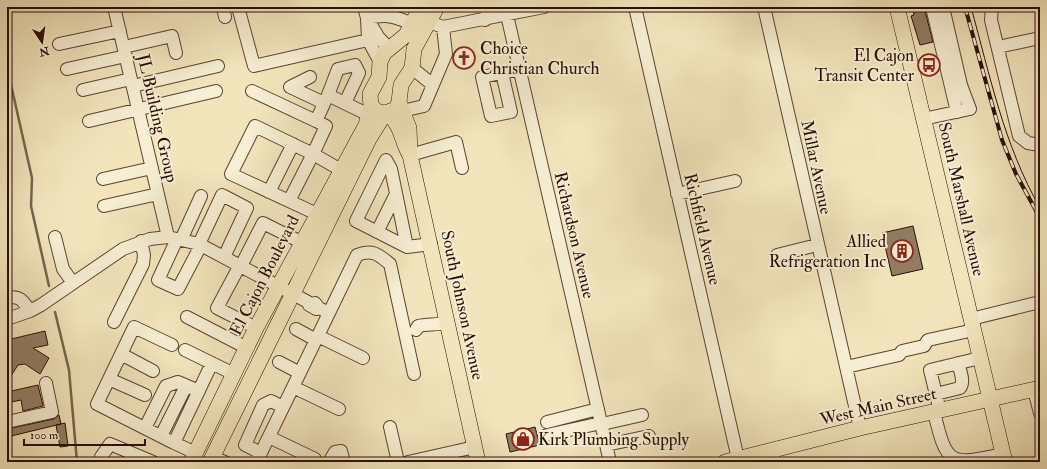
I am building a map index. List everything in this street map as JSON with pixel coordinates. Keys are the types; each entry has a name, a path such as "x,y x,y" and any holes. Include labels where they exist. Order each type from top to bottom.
{"main road":[{"path":"380,62 384,52 406,35 421,7"},
{"path":"401,106 401,85 412,62 414,49 436,24 437,7"},
{"name":"South Marshall Avenue","path":"897,7 1004,458"},
{"path":"392,47 402,48 412,62"},
{"name":"El Cajon Boulevard","path":"193,457 256,328 301,242 366,125 370,111 370,94 379,77 380,62"},
{"name":"El Cajon Boulevard","path":"216,460 292,293 369,139 386,113 401,106"},
{"name":"South Johnson Avenue","path":"401,106 409,128 410,155 431,244 446,323 478,462"},
{"path":"370,111 386,113"},
{"name":"South Johnson Avenue","path":"386,113 398,124 405,147 410,155"},
{"name":"West Main Street","path":"732,461 774,456 860,428 1034,390"}],"street":[{"name":"JL Building Group","path":"114,7 158,194 175,239"},
{"path":"238,7 254,66 368,40"},
{"path":"485,20 488,7"},
{"path":"401,106 424,106 446,54 436,24 485,20 544,7"},
{"name":"Richfield Avenue","path":"635,7 677,194 732,461"},
{"name":"Millar Avenue","path":"764,7 817,245 860,428"},
{"path":"932,7 957,112"},
{"path":"923,119 970,109 961,85 943,7"},
{"path":"992,7 992,20 1019,136 1028,143 1040,145"},
{"path":"365,13 390,11 413,24"},
{"path":"365,13 368,40 380,62"},
{"path":"365,13 379,38 392,47"},
{"name":"Richardson Avenue","path":"507,15 610,462"},
{"path":"59,44 120,31"},
{"path":"67,69 172,36 176,53"},
{"path":"998,47 1040,38"},
{"path":"412,62 432,85"},
{"path":"316,121 338,69 355,65 359,72 345,104"},
{"path":"83,90 132,83 218,66"},
{"path":"502,73 520,69"},
{"path":"310,77 290,87 370,111"},
{"path":"252,91 326,126 289,201"},
{"path":"89,122 216,92"},
{"path":"317,214 231,174 255,126 313,154 341,170"},
{"path":"410,155 456,142 462,168"},
{"path":"269,192 293,144"},
{"path":"407,247 390,169 386,160 356,221 407,247 431,244"},
{"path":"103,179 152,168"},
{"path":"677,194 735,181"},
{"path":"104,206 158,194"},
{"path":"377,232 396,194"},
{"path":"201,196 175,239 158,280 178,289 222,195 247,208 224,257"},
{"path":"256,328 217,308 263,223 301,242"},
{"path":"55,237 63,269 73,283"},
{"path":"7,320 30,311 119,251 141,241 175,239 200,244 308,302 309,306 324,311"},
{"path":"114,322 143,264 144,255 141,241"},
{"path":"777,255 817,245"},
{"path":"283,407 271,401 263,405 245,445 259,457 317,338 324,311 357,255 367,251 379,255 390,264 410,331 414,374"},
{"path":"7,298 17,297 21,299 30,311"},
{"path":"846,367 899,355 902,352 924,346 928,340 1040,302"},
{"path":"187,317 247,348"},
{"path":"410,331 427,330 429,326 446,323"},
{"path":"172,345 134,327 97,404 162,436 193,457"},
{"path":"296,329 363,358"},
{"path":"185,350 234,374"},
{"path":"121,354 153,371"},
{"path":"980,358 930,370 936,394 937,412 943,446 955,460 971,461 1004,458"},
{"path":"279,362 300,373"},
{"path":"174,443 212,363"},
{"path":"936,394 960,388 962,386 958,363"},
{"path":"109,379 145,396"},
{"path":"145,428 166,386 178,382 199,391"},
{"path":"7,422 52,412 46,383"},
{"path":"162,436 186,386"},
{"path":"293,387 338,409"},
{"path":"1034,390 1040,413"},
{"path":"547,422 598,409"},
{"path":"547,435 642,415"},
{"path":"390,427 398,462"},
{"path":"606,445 649,436"},
{"path":"269,437 315,459"},
{"path":"102,462 101,457 110,444 153,462"},
{"path":"408,462 447,458 475,447"},
{"path":"329,462 335,452 341,450 344,462"}],"building":[{"path":"912,7 924,7 933,42 920,45 911,16 914,15"},
{"name":"Allied Refrigeration Inc","path":"913,226 923,269 892,276 882,233"},
{"path":"45,331 48,345 33,348 49,358 40,374 25,364 18,365 7,382 7,340"},
{"path":"38,385 43,406 23,411 21,400 7,403 7,392"},
{"path":"59,415 61,424 7,437 7,429 54,419"},
{"path":"65,423 68,446 60,447 56,425"},
{"name":"Kirk Plumbing Supply","path":"535,427 540,445 510,452 506,434"}],"waterway":[{"path":"7,67 32,178 31,206 49,286"},
{"path":"55,312 69,370 77,462"}],"tram line":[{"path":"971,7 1007,135 1027,184 1040,208"}],"railway":[{"path":"965,7 1002,140 1016,174 1040,218"}],"place":[{"name":"Choice Christian Church","path":"464,58"},
{"name":"El Cajon Transit Center","path":"929,65"},
{"name":"Allied Refrigeration Inc","path":"902,251"},
{"name":"Kirk Plumbing Supply","path":"523,439"}]}
